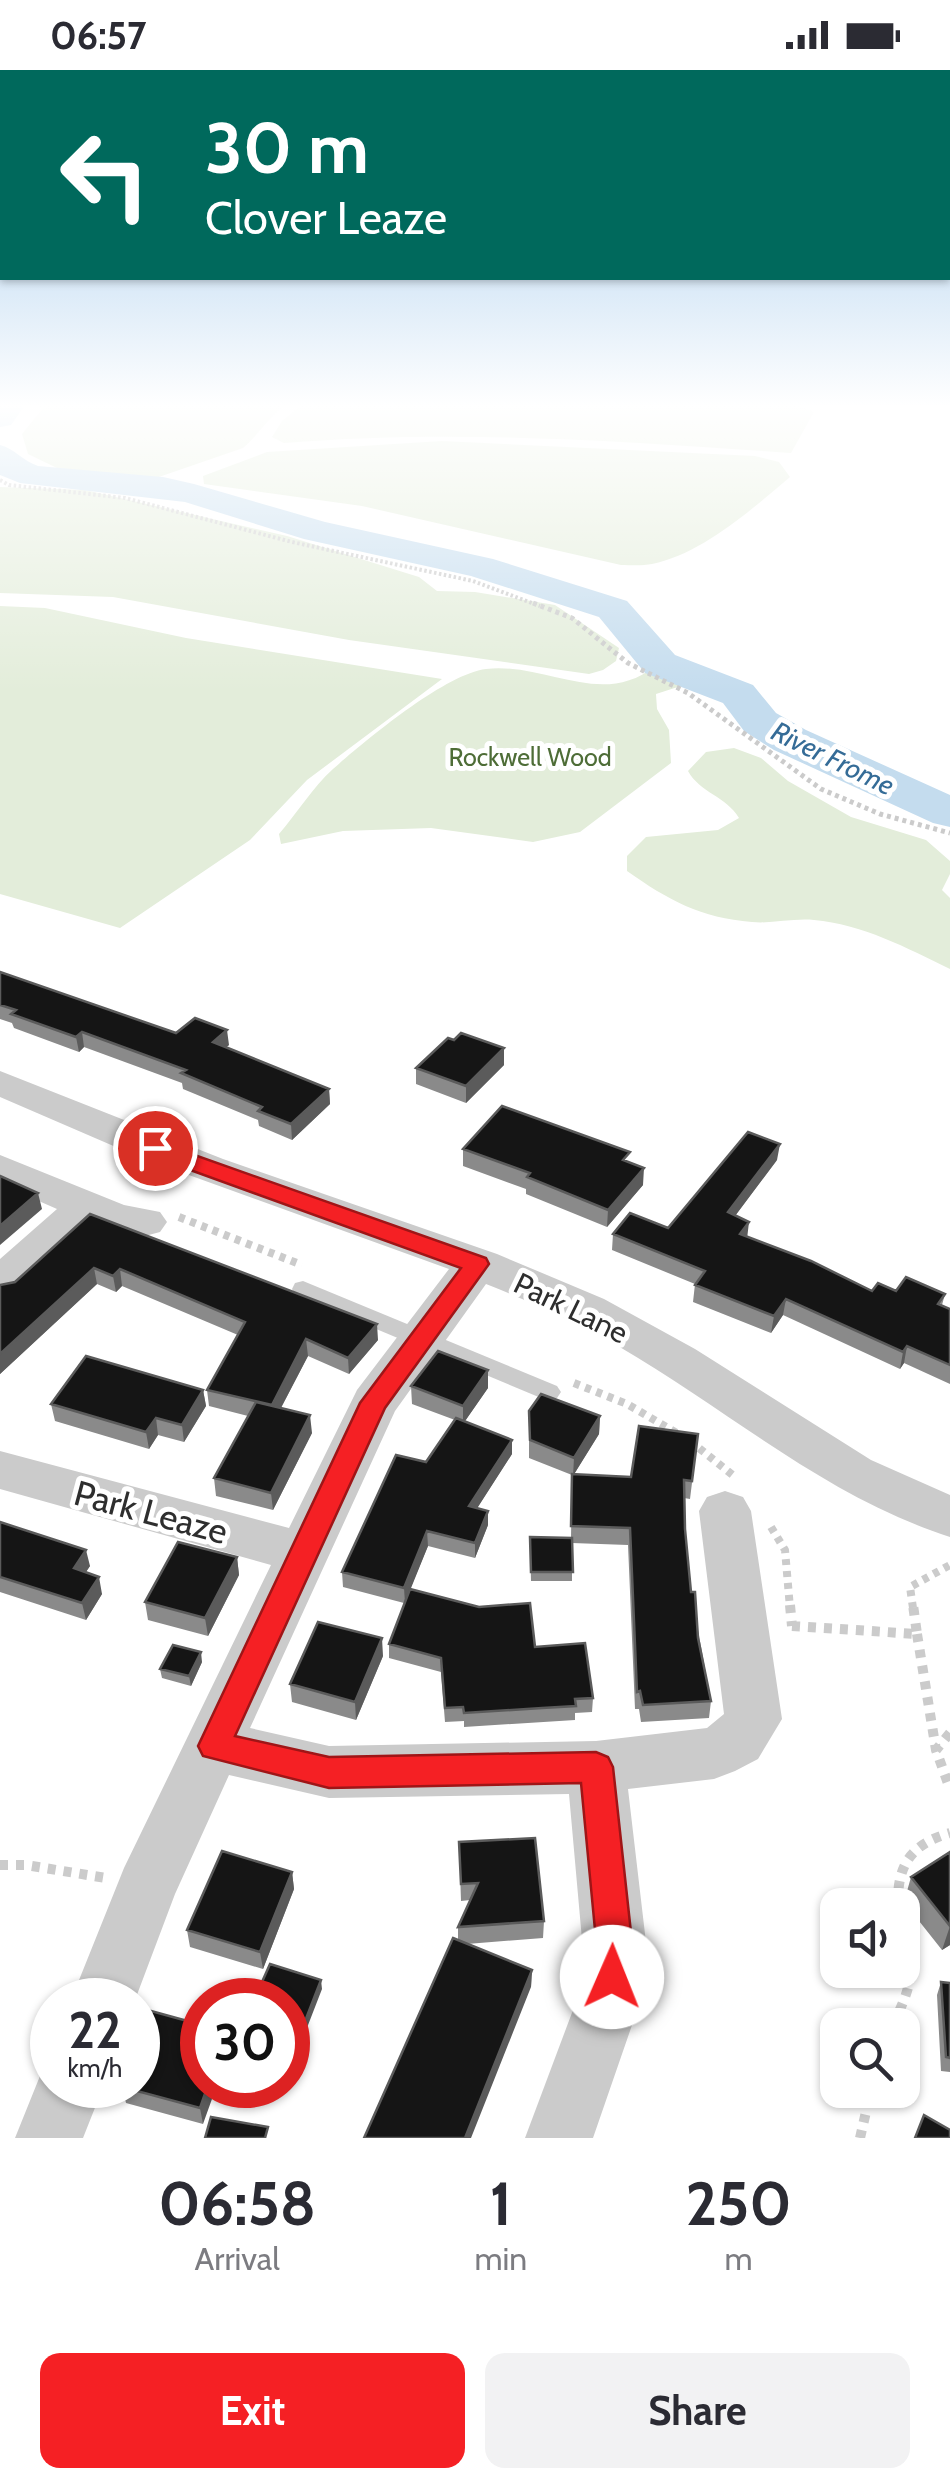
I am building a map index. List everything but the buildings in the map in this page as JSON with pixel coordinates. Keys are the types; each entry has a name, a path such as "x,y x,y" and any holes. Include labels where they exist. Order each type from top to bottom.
{"street":[{"name":"Park Lane","path":"0,1082 155,1148 477,1264 590,1311 677,1362 823,1460 950,1517"},
{"path":"0,1168 116,1218 146,1222"},
{"path":"0,1284 87,1206"},
{"path":"112,1978 146,1889 374,1403 477,1264"},
{"name":"Park Leaze","path":"0,1470 302,1552"},
{"path":"214,1746 329,1772 596,1767 714,1753 738,1740 753,1719 725,1511"},
{"path":"559,2138 608,2002 615,1951 596,1767"},
{"path":"50,2138 61,2108"}],"lane":[{"path":"303,1289 549,1392"}],"path":[{"path":"131,500 292,542 489,587 572,618 628,663 688,693 776,760 822,788 880,814 950,834"},
{"path":"950,1565 910,1587 936,1750 950,1789"},
{"path":"742,1632 792,1626 917,1634"},
{"path":"936,1750 950,1733"},
{"path":"899,1888 900,1863 909,1850 932,1837 950,1833"},
{"path":"0,1865 90,1874 146,1889"},
{"path":"860,2138 867,2108"}],"green space":[{"path":"0,500 127,500 287,536 419,577 437,591 475,592 555,605 619,648 616,661 589,674 349,640 113,597 0,593"},
{"path":"315,500 763,500 689,551 671,559 636,565 621,565 362,506"},
{"path":"0,606 45,608 186,638 442,679 307,780 250,840 120,928 0,894"},
{"name":"Rockwell Wood","path":"655,666 683,677 687,684 656,694 657,709 669,730 671,763 580,832 533,842 431,828 343,831 281,844 279,834 333,769 407,710 449,683 486,669 508,669 615,684"},
{"name":"Rockwell Wood","path":"734,748 761,758 788,781 851,817 926,840 950,861 950,874 942,890 950,898 950,969 884,938 832,922 752,922 701,912 671,899 627,871 627,856 646,837 718,830 739,818 688,771 706,752"}],"waterway":[{"name":"River Frome","path":"212,500 317,531 480,567 613,609 660,664 738,694 760,722 790,740 950,813"}],"route":[{"path":"155,1148 477,1264 431,1321 374,1403 214,1746 329,1772 596,1767 615,1951 612,1977"}]}
